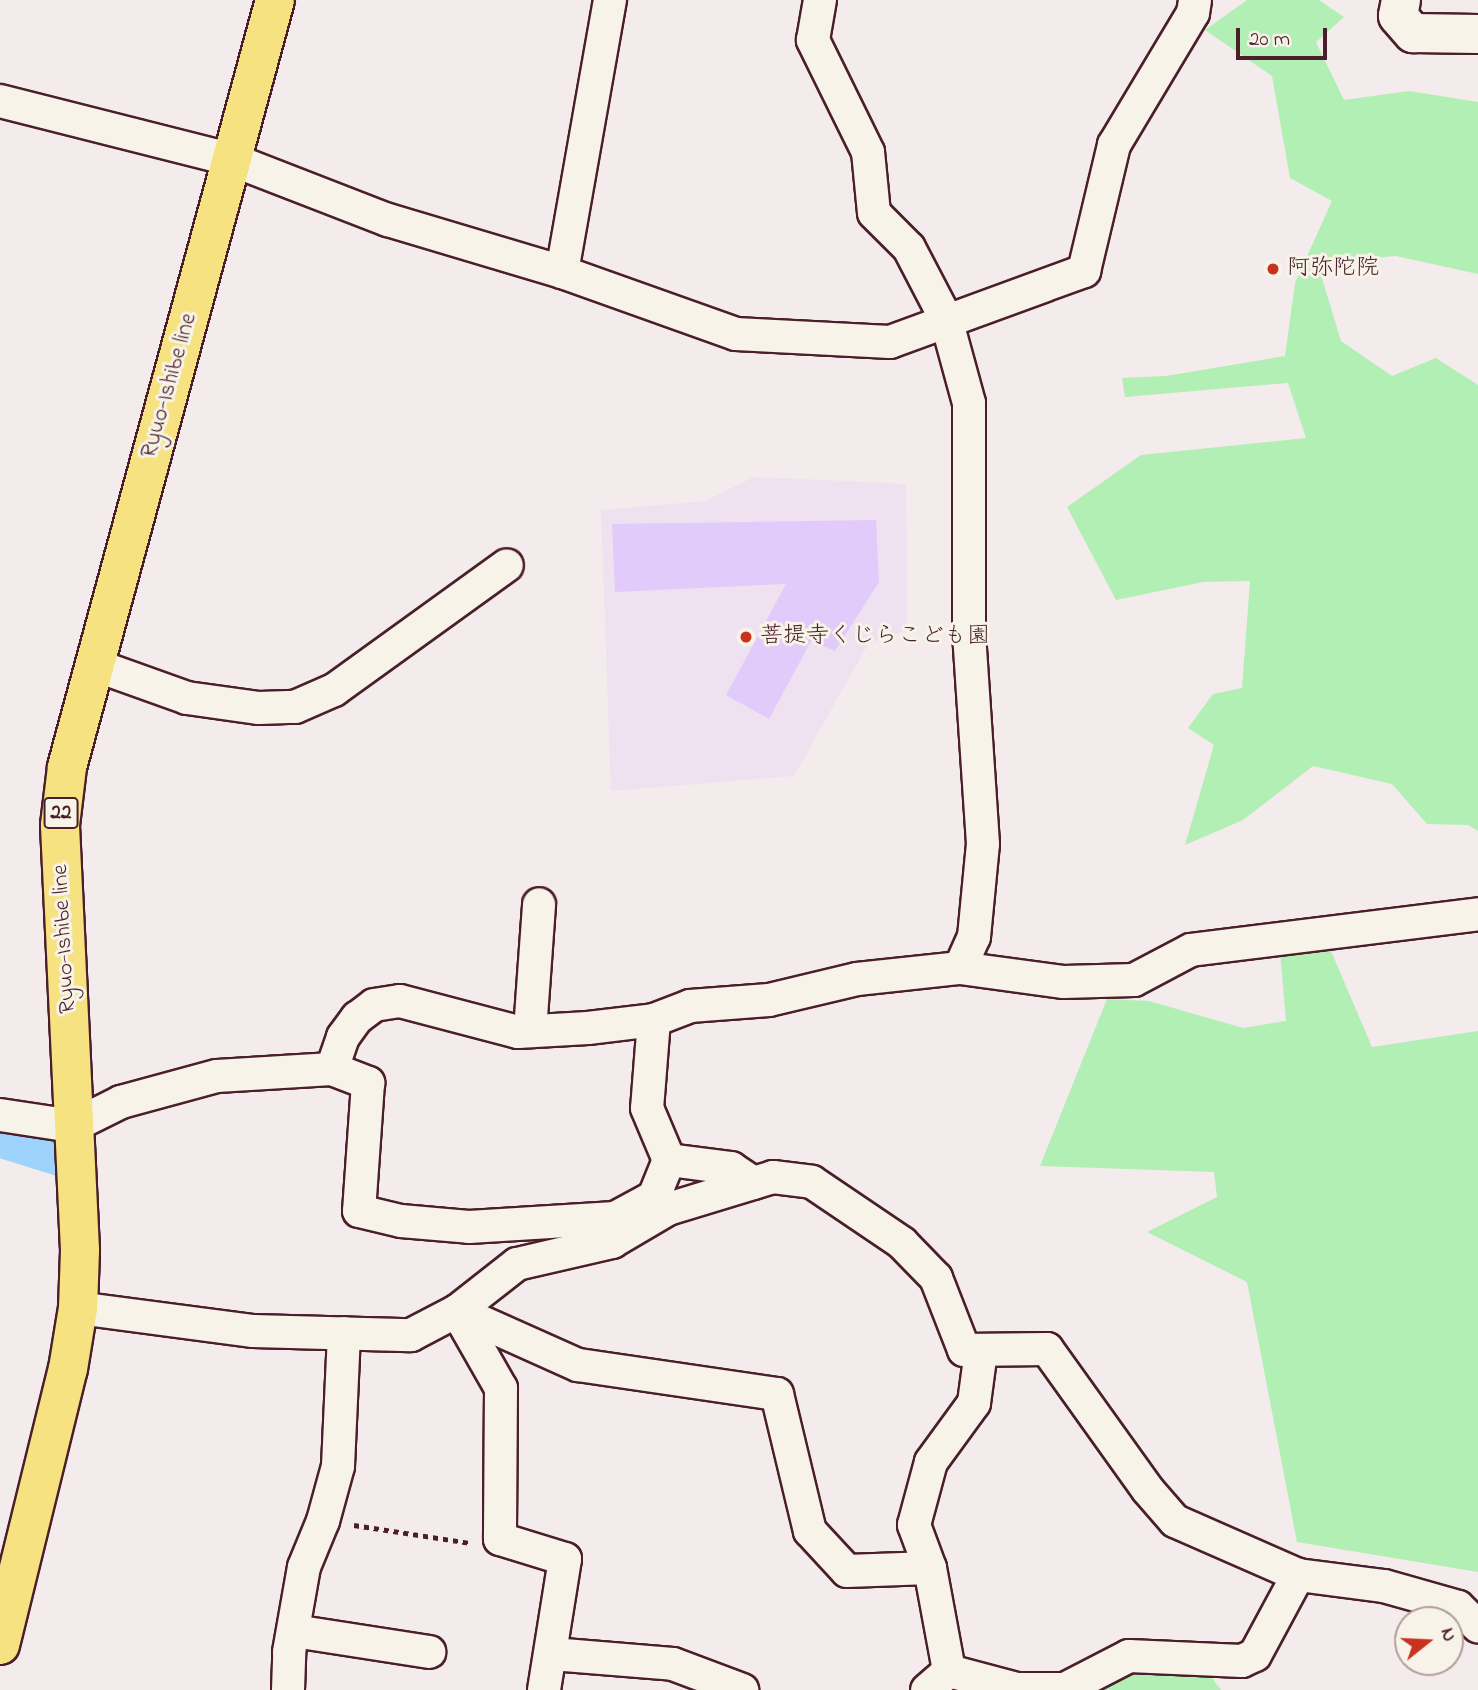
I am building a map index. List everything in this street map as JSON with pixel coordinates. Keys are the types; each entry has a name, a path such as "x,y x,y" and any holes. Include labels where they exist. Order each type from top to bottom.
{"main road":[{"name":"Ryuo-Ishibe line","path":"0,1645 68,1370 78,1308 60,825 67,767 92,664 275,0"}],"street":[{"path":"562,272 610,0"},
{"path":"820,0 813,40 868,152 874,213 909,248 946,319 969,403 969,635 983,844 974,937 960,968"},
{"path":"0,102 233,160 388,220 562,272 736,334 890,342 946,319 1084,271 1114,145 1193,13 1195,0"},
{"path":"1401,0 1398,16 1413,33 1478,34"},
{"path":"92,664 187,698 259,708 295,707 334,690 507,565"},
{"path":"530,1031 539,904"},
{"path":"332,1069 343,1037 356,1018 374,1005 400,1001 530,1031 654,1020 690,1006 769,1000 857,979 960,968 1064,982 1134,980 1191,950 1478,914"},
{"path":"0,1115 73,1126 121,1102 217,1076 332,1069 368,1083 359,1211 401,1221 468,1227 615,1218 654,1197 668,1160 647,1108 654,1020"},
{"path":"668,1160 732,1168 753,1183"},
{"path":"78,1308 253,1331 411,1335 457,1311 517,1264 612,1242 668,1209 773,1177 812,1182 902,1243 936,1278 964,1350 1047,1349 1147,1490 1175,1521 1298,1575 1384,1586 1458,1607 1478,1626"},
{"path":"457,1311 500,1388 500,1539 565,1559 552,1654 544,1690"},
{"path":"457,1311 578,1365 777,1394 810,1531 847,1571 930,1568"},
{"path":"288,1690 304,1567 323,1521 338,1466 344,1334"},
{"path":"981,1351 974,1403 931,1462 914,1525 930,1568 938,1681 1017,1689 1065,1689 1129,1657 1242,1661 1255,1655 1298,1575"},
{"path":"294,1631 429,1652"},
{"path":"552,1654 673,1664 742,1690"}],"path":[{"path":"323,1521 491,1546 500,1539"}],"shaded area":[{"name":"菩提寺くじらこども園","path":"754,477 906,484 907,630 868,644 794,776 611,791 601,510 705,501"}],"green space":[{"path":"1247,0 1319,0 1344,17 1316,42 1344,100 1409,91 1478,102 1478,274 1396,256 1317,262 1341,341 1392,376 1436,358 1478,385 1478,831 1468,825 1427,824 1392,784 1313,766 1243,820 1185,845 1214,745 1188,728 1213,694 1242,688 1250,581 1203,582 1116,600 1067,507 1141,455 1306,438 1288,383 1125,397 1122,378 1166,376 1285,356 1295,283 1332,201 1290,178 1272,76 1205,30"},
{"path":"1331,951 1372,1047 1478,1031 1478,1572 1297,1542 1247,1282 1147,1232 1217,1197 1214,1172 1040,1166 1107,999 1149,1001 1243,1028 1286,1021 1280,952"},
{"path":"1134,1669 1212,1678 1221,1690 1094,1690"}],"building":[{"path":"876,520 879,582 835,651 811,641 769,719 726,695 786,584 615,592 612,524"}],"waterway":[{"path":"0,1130 64,1150"}],"place":[{"name":"阿弥陀院","path":"1273,269"},
{"name":"菩提寺くじらこども園","path":"746,637"}]}
